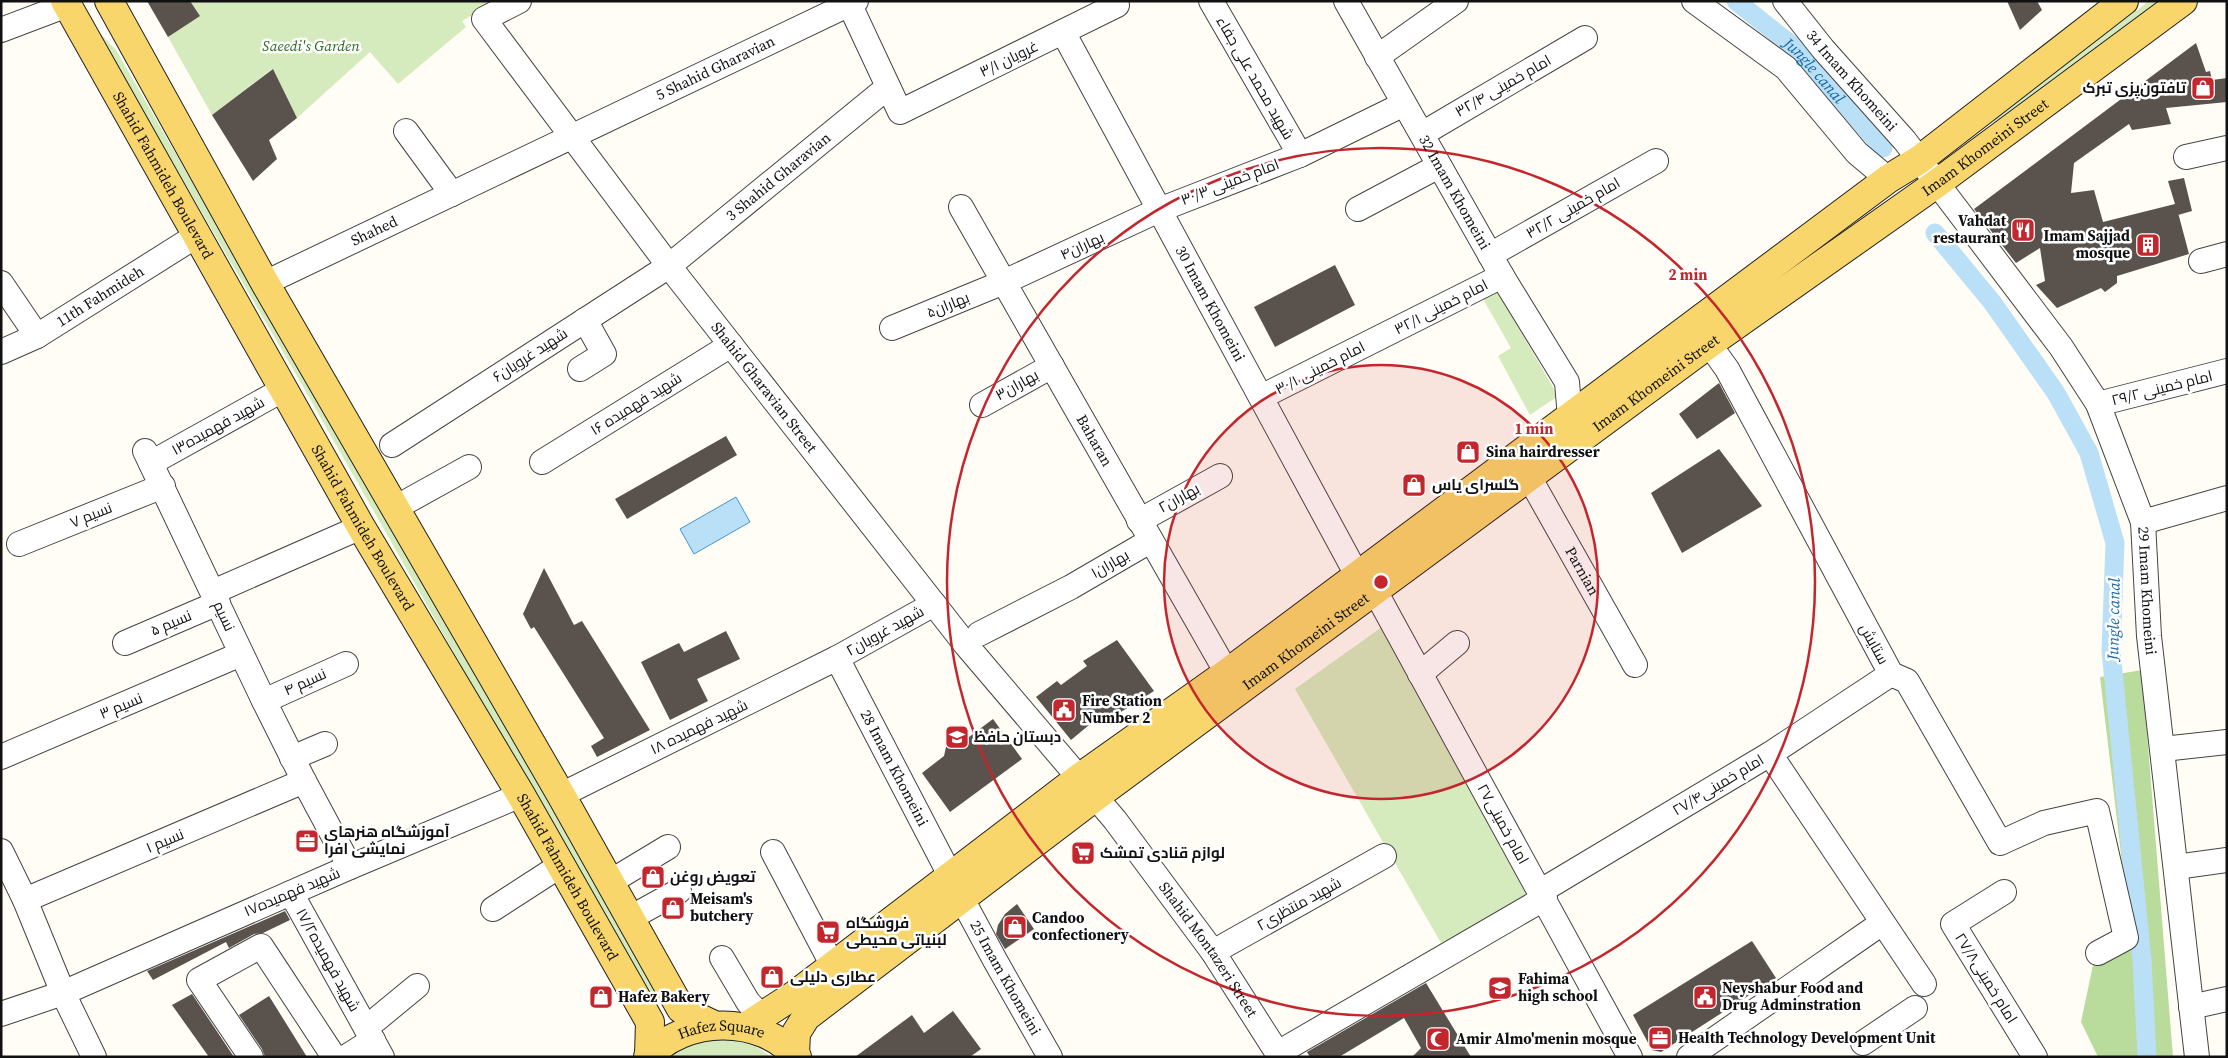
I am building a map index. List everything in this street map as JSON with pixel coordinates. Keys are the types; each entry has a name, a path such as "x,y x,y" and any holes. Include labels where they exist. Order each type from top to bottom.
{"main road":[{"path":"109,1 266,283 561,795 681,1009 714,1025"},
{"name":"Imam Khomeini Street","path":"796,1056 796,1034 806,1017 957,888 1087,788 1366,583 1570,418 1888,179 1919,160 2124,1"},
{"name":"Imam Khomeini Street","path":"1087,788 1227,673 1529,477 1709,344 1936,184 2183,1"},
{"name":"Shahid Fahmideh Boulevard","path":"68,2 196,236 361,526 521,795 650,1022 648,1056"},
{"name":"Imam Khomeini Street","path":"753,1022 834,966 957,888"},
{"name":"Hafez Square","path":"648,1056 668,1040 680,1034 714,1025 753,1022 796,1056"}],"street":[{"name":"Shahid Gharavian Street","path":"519,1 484,19 731,346 934,604 1063,762 1087,788"},
{"name":"شهید محمد علی جفاء","path":"1211,1 1300,155"},
{"name":"32 Imam Khomeini","path":"1346,1 1502,276 1567,382"},
{"path":"1377,57 1456,1"},
{"path":"1694,1 1786,68 1863,158 1888,179"},
{"name":"34 Imam Khomeini","path":"1785,1 1822,49 1905,141 1936,184"},
{"path":"1,30 68,2"},
{"name":"5 Shahid Gharavian","path":"484,179 851,2"},
{"path":"851,2 888,87"},
{"name":"غرویان ۳/۱","path":"888,87 900,112 1117,6"},
{"name":"30 Imam Khomeini","path":"1063,32 1261,397 1366,583"},
{"name":"امام خمینی ۳۲/۴","path":"1422,134 1585,38"},
{"name":"3 Shahid Gharavian","path":"669,266 888,87"},
{"name":"امام خمینی ۳۰/۳","path":"1159,210 1300,155 1404,104"},
{"path":"406,131 452,194"},
{"path":"2186,157 2227,148"},
{"name":"امام خمینی ۳۲/۲","path":"1490,255 1656,161"},
{"path":"1358,209 1439,166"},
{"name":"Shahed","path":"266,283 484,179"},
{"name":"29 Imam Khomeini","path":"1936,184 2061,347 2098,404 2143,522 2149,636 2197,1057"},
{"name":"Baharan","path":"961,207 1144,531 1227,673"},
{"name":"بهاران۴","path":"1004,282 1159,210"},
{"name":"11th Fahmideh","path":"1,352 37,336 196,236"},
{"path":"2201,261 2227,254"},
{"name":"شهید غرویان۶","path":"392,445 669,266"},
{"name":"امام خمینی ۳۲/۱","path":"1380,338 1502,276"},
{"name":"بهاران۵","path":"892,328 1004,282"},
{"path":"1,283 37,336"},
{"path":"580,369 604,354 585,320"},
{"name":"امام خمینی ۳۰/۱","path":"1261,397 1380,338"},
{"name":"ستایش","path":"1709,344 1726,369 1891,674 1907,681 2000,843 2044,823 2097,811 2126,938 2098,953"},
{"name":"شهید فهمیده ۱۶","path":"542,462 731,346"},
{"name":"بهاران۳","path":"982,405 1052,366"},
{"name":"امام خمینی ۲۹/۲","path":"2098,404 2227,371"},
{"path":"1567,382 1598,397"},
{"path":"1567,382 1570,418"},
{"name":"شهید فهمیده۱۳","path":"148,457 284,389"},
{"name":"نسیم","path":"148,457 292,758 350,867"},
{"path":"396,508 469,467"},
{"name":"بهاران۲","path":"1144,531 1220,476"},
{"name":"Parnian","path":"1529,477 1635,664"},
{"name":"نسیم ۷","path":"19,544 163,486"},
{"path":"2143,522 2227,498"},
{"name":"نسیم ۵","path":"125,643 215,598 281,562 361,526"},
{"name":"بهاران۱","path":"979,634 1070,587 1144,531"},
{"name":"امام خمینی۲۷","path":"1366,583 1420,674 1543,895 1630,1057"},
{"name":"شهید غرویان۲","path":"837,658 934,604"},
{"path":"1420,674 1458,643"},
{"name":"نسیم ۳","path":"1,757 241,654"},
{"name":"شهید فهمیده ۱۸","path":"561,795 837,658"},
{"name":"28 Imam Khomeini","path":"837,658 957,888"},
{"name":"نسیم ۴","path":"264,701 346,664"},
{"name":"امام خمینی۲۷/۴","path":"1279,1055 1543,895 1770,754 1891,674"},
{"path":"2163,749 2227,742"},
{"path":"292,758 325,744"},
{"path":"1770,754 1924,984"},
{"name":"نسیم ۱","path":"26,900 304,781"},
{"name":"Shahid Montazeri Street","path":"1087,788 1213,952 1279,1055"},
{"name":"شهید فهمیده۱۷","path":"1,1014 63,993 291,892 521,795"},
{"path":"610,882 668,847"},
{"path":"1,850 26,900 63,993 94,1057"},
{"path":"773,852 834,966"},
{"name":"شهید منتظری۲","path":"1213,952 1384,856"},
{"path":"2176,867 2227,860"},
{"path":"493,909 561,865"},
{"name":"25 Imam Khomeini","path":"957,888 996,962 1050,1057"},
{"path":"630,918 679,891"},
{"name":"شهید فهمیده۱۷/۲","path":"291,892 373,1042"},
{"name":"امام خمینی۲۷/۸","path":"2004,892 1953,924 2035,1057"},
{"path":"1689,1057 1882,923"},
{"path":"251,1057 199,980 261,946 334,1057"},
{"path":"722,958 748,1002 753,1022"},
{"path":"346,1057 373,1042 417,986"},
{"path":"2192,1007 2227,999"},
{"path":"1863,1042 1915,1008"}],"green space":[{"name":"Saeedi's Garden","path":"190,1 496,1 462,21 466,27 398,84 370,52 297,118 272,69 212,115 168,37 199,16"},
{"path":"2149,1 2158,1 1994,122 1991,119"},
{"path":"94,27 116,50 661,995 651,1000 301,383"},
{"path":"1496,289 1558,396 1530,415 1498,356 1511,348 1482,297"},
{"path":"1382,627 1533,895 1441,943 1295,689"},
{"path":"2142,670 2173,1057 2098,1057 2081,1022 2093,965 2132,946 2100,677"},
{"path":"728,1038 756,1046 771,1057 665,1057 699,1040"}],"water":[{"path":"736,497 750,522 694,554 680,529"}],"building":[{"path":"147,1 190,1 200,16 168,37"},
{"path":"2007,1 2037,1 2042,10 2020,30"},
{"path":"2196,43 2206,72 2210,71 2212,80 2227,78 2227,102 2166,108 2171,124 2132,130 2129,124 2074,163 2071,193 2094,190 2103,222 2175,204 2168,181 2184,178 2192,211 2179,215 2189,254 2117,276 2117,283 2105,292 2101,288 2057,308 2036,285 2045,281 2040,248 2016,263 1974,209"},
{"path":"273,69 297,118 269,140 277,159 253,181 212,115"},
{"path":"1335,265 1355,305 1275,347 1254,307"},
{"path":"1719,383 1735,413 1697,439 1679,414"},
{"path":"726,436 737,455 627,519 615,499"},
{"path":"1719,449 1762,506 1682,553 1651,493"},
{"path":"544,568 574,625 582,621 650,730 597,757 591,746 604,738 534,627 531,629 523,614"},
{"path":"726,631 740,659 697,679 708,701 670,720 641,662 679,643 684,652"},
{"path":"1117,640 1154,691 1113,717 1101,715 1071,740 1036,697 1057,681 1061,685 1087,666 1083,661"},
{"path":"993,719 1022,759 950,812 922,773 944,756 946,747 960,736 969,737"},
{"name":"Candoo confectionery","path":"1017,904 1034,929 1005,949 996,934 998,925 1005,914"},
{"path":"285,911 290,920 263,933 254,934 229,948 226,942 153,980 147,971"},
{"name":"Neyshabur Food and Drug Adminstration","path":"1752,941 1776,978 1661,1052 1652,1050 1633,1015"},
{"path":"1426,983 1471,1057 1412,1057 1421,1048 1404,1018 1339,1057 1310,1057 1307,1052"},
{"path":"192,994 234,1057 209,1057 172,1005"},
{"path":"269,996 307,1057 265,1057 262,1049 239,1015"},
{"path":"953,1011 981,1049 970,1057 855,1057 912,1015 924,1033"}],"waterway":[{"name":"Jungle canal","path":"1736,1 1799,51 1883,148"},
{"name":"Jungle canal","path":"1935,233 1992,302 2056,393 2089,453 2115,543 2111,651 2142,960 2147,1057"}],"place":[{"name":"تافتون‌پزی تبرک","path":"2203,88"},
{"name":"Vahdat restaurant","path":"2023,230"},
{"name":"Imam Sajjad mosque","path":"2148,245"},
{"name":"Sina hairdresser","path":"1468,452"},
{"name":"گلسرای یاس","path":"1414,485"},
{"name":"Fire Station Number 2","path":"1064,710"},
{"name":"دبستان حافظ","path":"957,737"},
{"name":"آموزشگاه هنرهای نمایشی افرا","path":"307,841"},
{"name":"لوازم قنادی تمشک","path":"1083,853"},
{"name":"تعویض روغن","path":"653,877"},
{"name":"Meisam's butchery","path":"673,908"},
{"name":"Candoo confectionery","path":"1015,927"},
{"name":"فروشگاه لبنیاتی محیطی","path":"828,932"},
{"name":"عطاری دلیلی","path":"772,977"},
{"name":"Fahima high school","path":"1500,988"},
{"name":"Hafez Bakery","path":"601,997"},
{"name":"Neyshabur Food and Drug Adminstration","path":"1705,997"},
{"name":"Health Technology Development Unit","path":"1660,1038"},
{"name":"Amir Almo'menin mosque","path":"1438,1039"}]}
